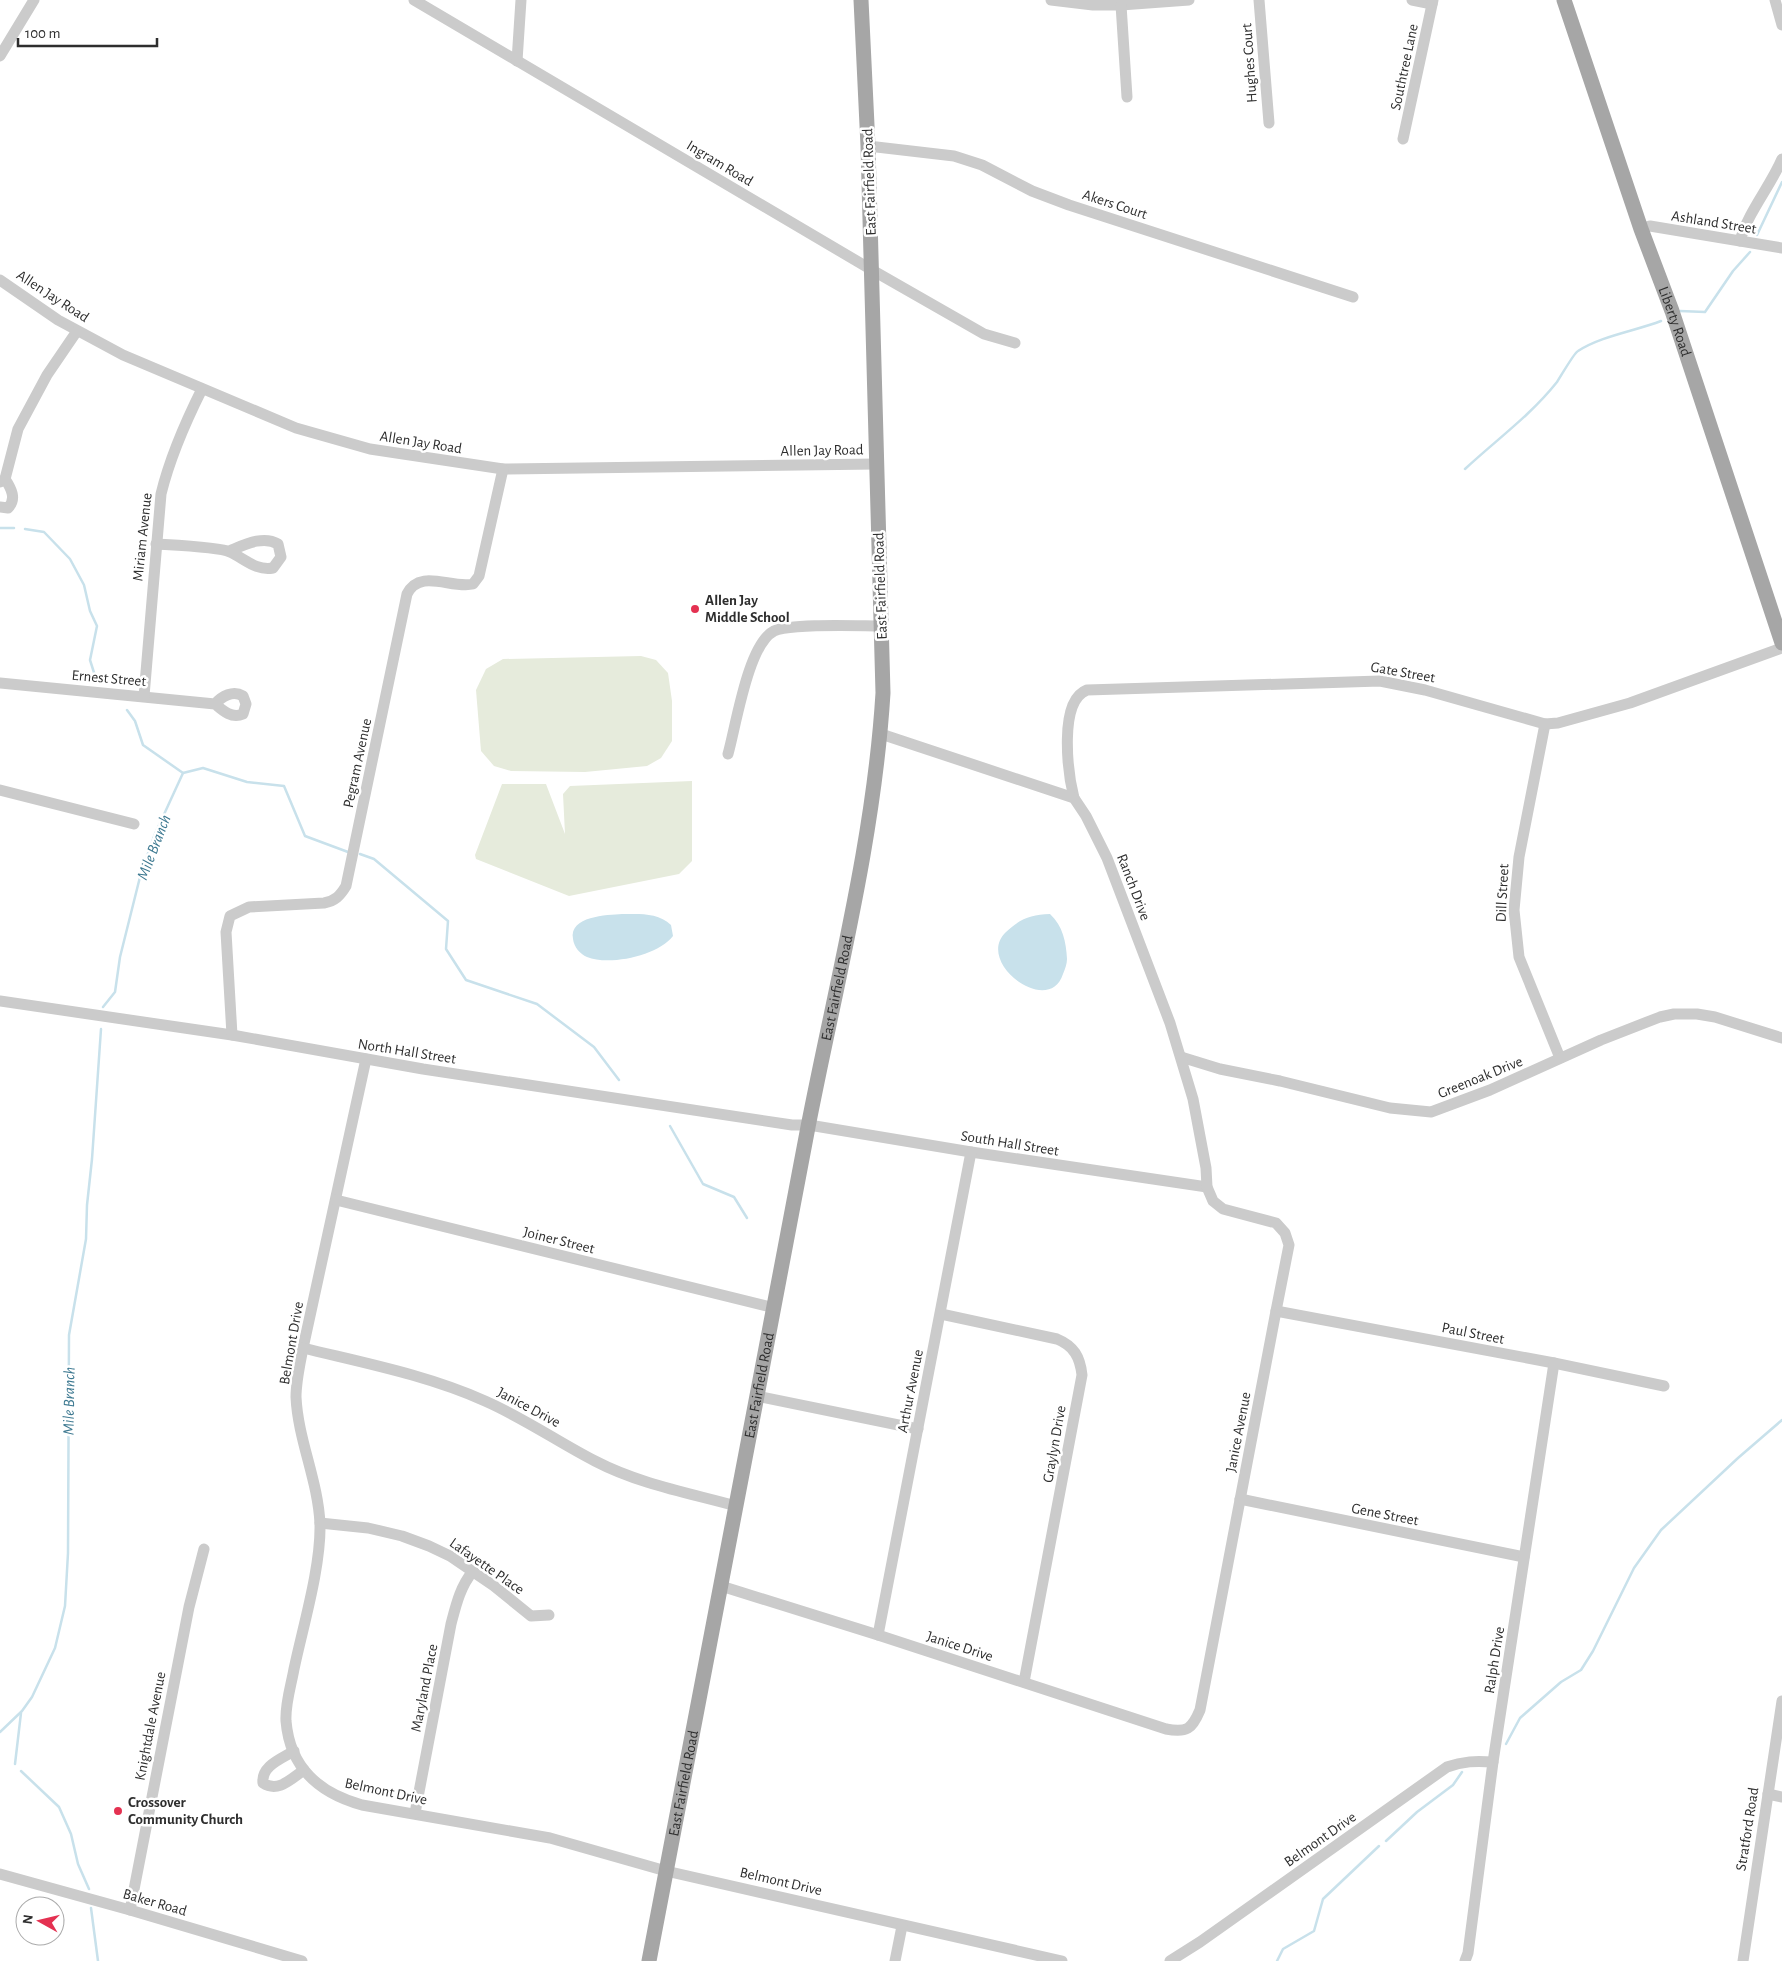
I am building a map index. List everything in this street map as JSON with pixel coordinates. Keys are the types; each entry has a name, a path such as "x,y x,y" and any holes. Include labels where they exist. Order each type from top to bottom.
{"main road":[{"name":"East Fairfield Road","path":"649,1961 809,1124 855,900 873,795 880,734 883,693 872,270 861,0"},
{"name":"Liberty Road","path":"1564,0 1641,229 1672,311 1782,643"}],"street":[{"path":"0,56 34,0"},
{"name":"Ingram Road","path":"414,0 984,334 1015,343"},
{"path":"517,61 521,0"},
{"path":"1051,0 1120,5 1189,0"},
{"name":"Hughes Court","path":"1259,0 1269,123"},
{"path":"1412,0 1433,2"},
{"name":"Southtree Lane","path":"1403,139 1433,2"},
{"path":"1778,4 1782,24"},
{"path":"1120,5 1127,97"},
{"name":"Akers Court","path":"868,146 954,156 982,165 1032,191 1069,205 1353,297"},
{"path":"1740,241 1746,224 1782,159"},
{"name":"Ashland Street","path":"1641,229 1650,226 1782,248"},
{"name":"Allen Jay Road","path":"0,280 58,320 123,355 296,428 370,449 502,469 876,464"},
{"path":"0,508 8,508 12,504 11,488 3,480 18,429 48,375 77,331"},
{"name":"Miriam Avenue","path":"144,696 161,494 166,474 188,416 202,389"},
{"name":"Pegram Avenue","path":"232,1035 226,932 230,916 249,907 324,903 340,897 346,886 407,594 412,585 418,581 434,581 464,586 474,584 479,576 502,469"},
{"path":"156,544 229,551"},
{"path":"728,754 740,702 758,648 774,631 789,628 881,626"},
{"name":"Gate Street","path":"1074,798 1068,768 1069,718 1077,696 1087,690 1374,680 1425,690 1544,724 1558,723 1630,703 1782,648"},
{"name":"Ernest Street","path":"0,683 215,704"},
{"name":"Dill Street","path":"1544,724 1519,857 1514,910 1519,957 1560,1058"},
{"path":"880,734 1074,798"},
{"path":"0,790 134,824"},
{"name":"Ranch Drive","path":"1074,798 1086,816 1107,858 1170,1023 1193,1098 1206,1168 1207,1187"},
{"name":"North Hall Street","path":"0,1001 232,1035 366,1059 792,1125 809,1124"},
{"name":"Greenoak Drive","path":"1181,1057 1220,1069 1280,1081 1390,1108 1431,1112 1490,1090 1601,1040 1660,1017 1674,1014 1697,1014 1715,1017 1782,1038"},
{"name":"Belmont Drive","path":"366,1059 303,1348 296,1396 300,1427 317,1492 320,1523 316,1568 288,1697 286,1720 294,1751 304,1770 320,1787 345,1800 550,1838 666,1871 1062,1961"},
{"name":"South Hall Street","path":"809,1124 971,1152 1207,1187"},
{"name":"Arthur Avenue","path":"878,1635 971,1152"},
{"name":"Janice Avenue","path":"1190,1728 1200,1710 1289,1245 1284,1233 1276,1223 1223,1209 1213,1201 1207,1187"},
{"name":"Joiner Street","path":"336,1200 775,1308"},
{"name":"Paul Street","path":"1276,1310 1664,1386"},
{"name":"Graylyn Drive","path":"941,1314 1058,1339 1072,1348 1080,1364 1082,1374 1024,1682"},
{"name":"Janice Drive","path":"303,1348 398,1370 441,1384 484,1400 528,1422 595,1461 624,1474 666,1488 736,1506"},
{"name":"Ralph Drive","path":"1465,1961 1468,1953 1493,1762 1554,1363"},
{"path":"757,1396 918,1430"},
{"name":"Gene Street","path":"1240,1499 1524,1557"},
{"name":"Lafayette Place","path":"320,1523 368,1528 402,1536 450,1556 494,1586 530,1616 549,1615"},
{"name":"Knightdale Avenue","path":"130,1910 189,1606 204,1549"},
{"name":"Maryland Place","path":"415,1813 451,1624 460,1593 466,1579 473,1571"},
{"name":"Janice Drive","path":"721,1586 1166,1729 1178,1731 1190,1728"},
{"name":"Stratford Road","path":"1743,1961 1782,1701"},
{"path":"294,1751 266,1768 262,1777 263,1783 269,1787 278,1787 304,1770"},
{"name":"Belmont Drive","path":"1170,1961 1200,1942 1447,1767 1471,1761 1493,1762"},
{"path":"1768,1794 1782,1797"},
{"name":"Baker Road","path":"0,1874 302,1961"},
{"path":"895,1961 902,1926"}],"shaded area":[{"path":"641,656 656,660 668,673 672,701 672,741 661,758 647,766 585,772 511,771 494,766 481,751 476,690 486,669 503,659"},
{"path":"692,781 692,861 679,874 569,896 476,859 475,855 502,784 546,784 565,834 563,794 570,786"}],"water":[{"path":"622,914 648,915 660,918 671,925 673,936 666,943 645,954 620,960 596,960 584,956 578,950 573,939 573,931 583,921 599,916"},
{"path":"1050,914 1058,924 1065,940 1066,965 1063,974 1055,986 1044,990 1030,988 1017,981 1006,970 999,957 999,944 1006,932 1022,920 1032,916"}],"waterway":[{"path":"1757,235 1782,182"},
{"path":"1680,311 1705,312 1733,271 1750,252"},
{"path":"1465,469 1536,406 1557,382 1578,351 1597,341 1661,321"},
{"name":"Mile Branch","path":"0,528 14,528"},
{"name":"Mile Branch","path":"25,529 44,532 70,559 84,585 90,611 97,626 90,660 97,682"},
{"name":"Mile Branch","path":"103,1007 115,992 120,957 141,873 155,834 183,773 143,745 135,721 127,710"},
{"path":"183,773 203,768 247,782 284,786 305,836 348,852"},
{"path":"360,854 374,859 448,921 446,949 466,980 537,1004 594,1047 619,1080"},
{"name":"Mile Branch","path":"0,1732 22,1711 32,1697 55,1648 65,1606 68,1553 69,1335 86,1239 101,1029"},
{"path":"670,1126 703,1184 734,1197 747,1218"},
{"path":"1506,1744 1520,1718 1561,1682 1581,1670 1593,1651 1634,1568 1661,1530 1782,1420"},
{"name":"Mile Branch","path":"15,1764 21,1713"},
{"name":"Mile Branch","path":"21,1771 59,1807 71,1834 78,1864 89,1889"},
{"path":"1386,1841 1417,1812 1453,1785 1462,1772"},
{"path":"1277,1961 1283,1949 1314,1931 1323,1899 1379,1846"},
{"name":"Mile Branch","path":"91,1908 98,1961"}],"place":[{"name":"Allen Jay Middle School","path":"695,609"},
{"name":"Crossover Community Church","path":"118,1811"}]}
